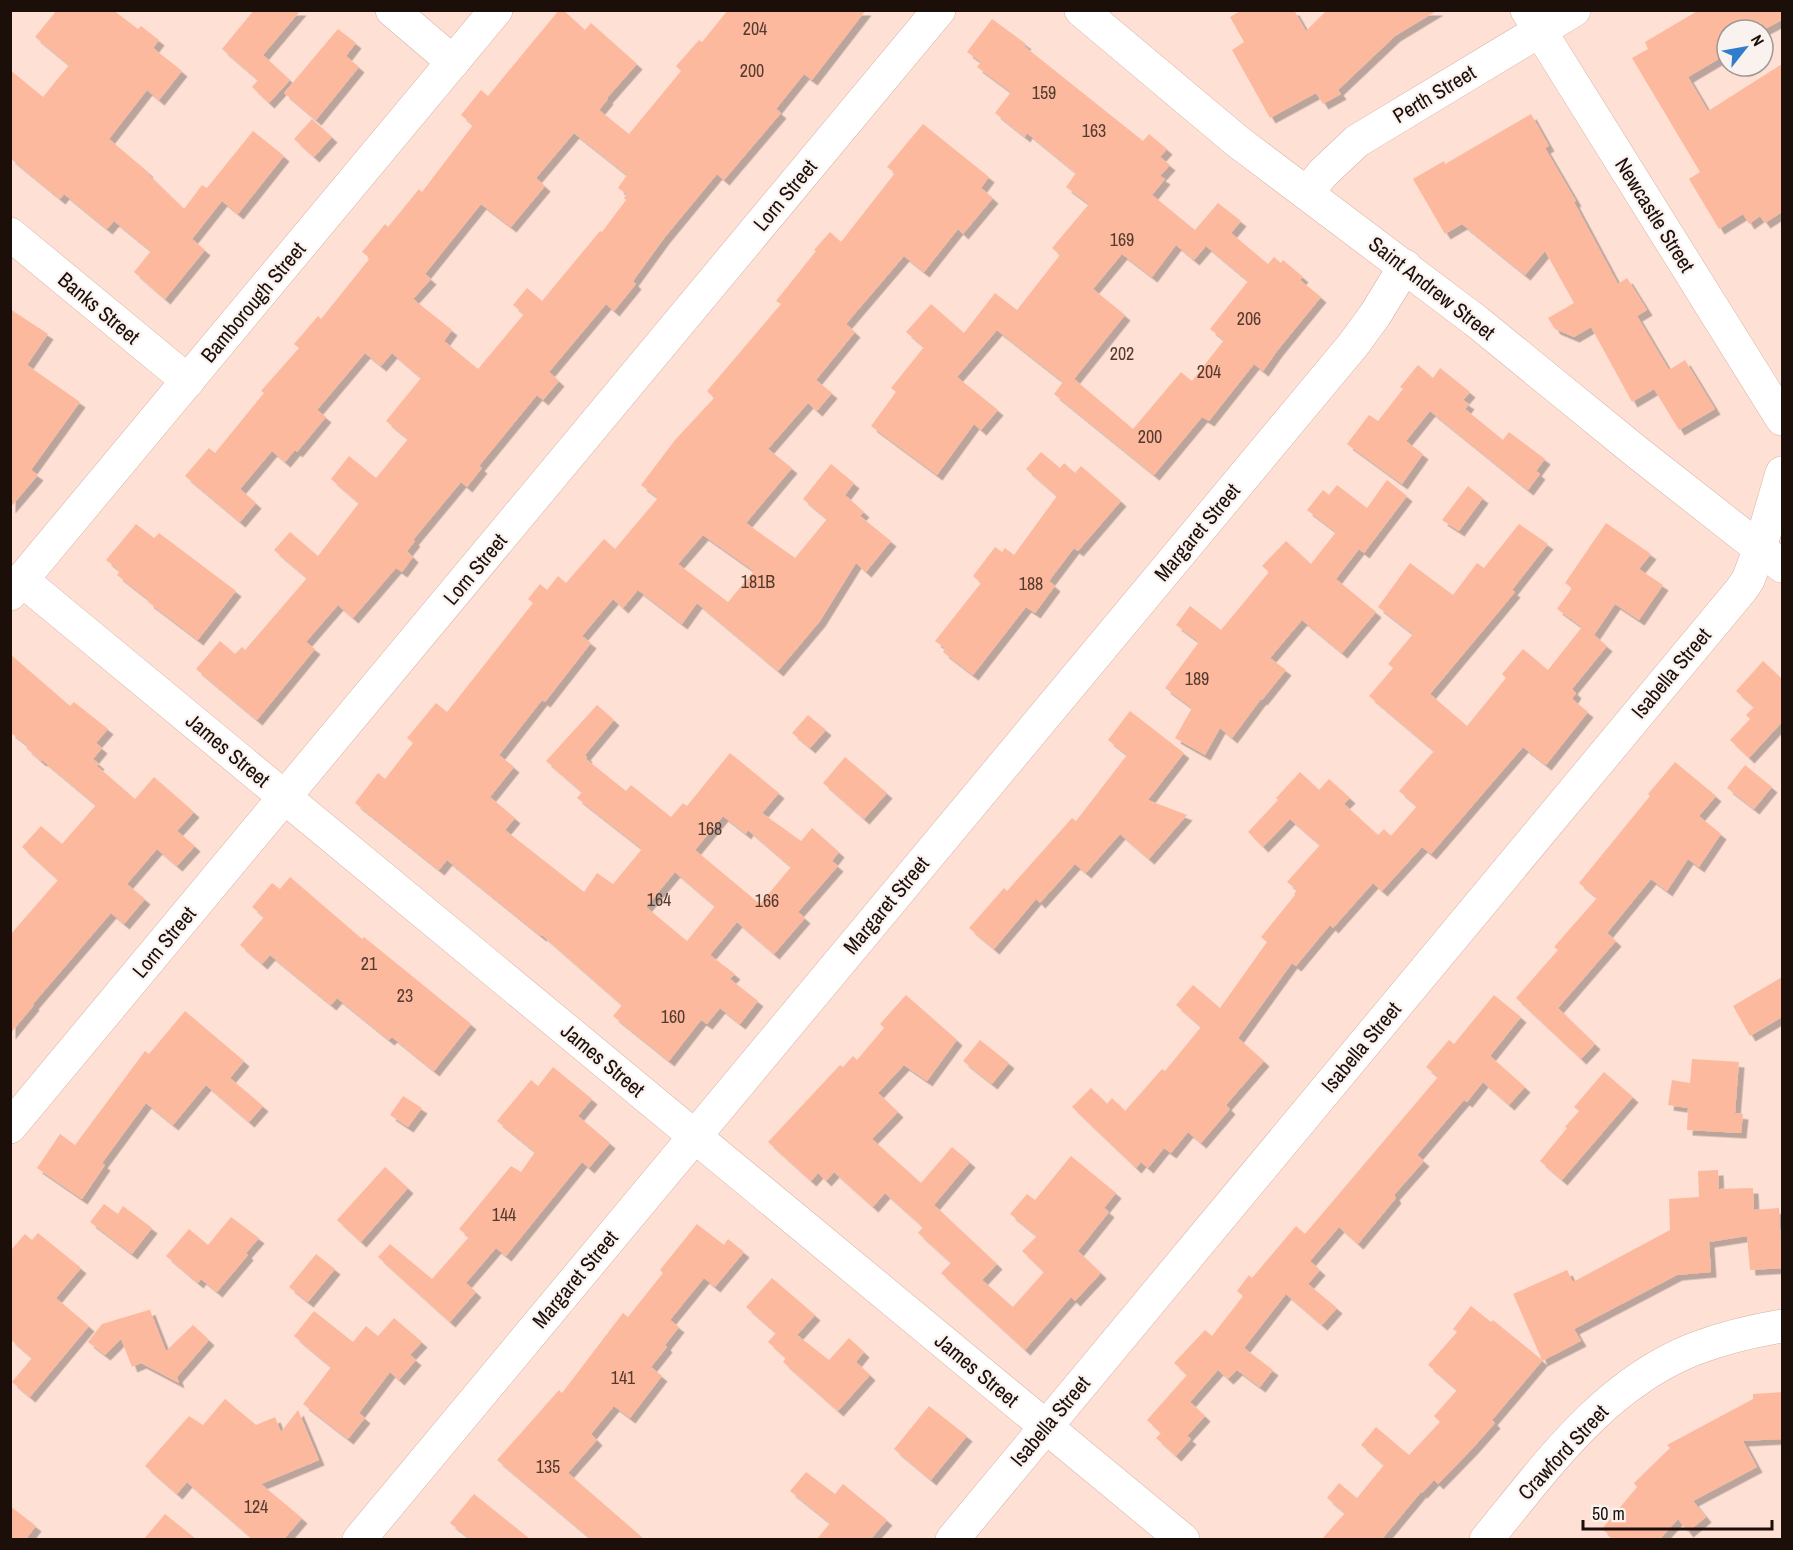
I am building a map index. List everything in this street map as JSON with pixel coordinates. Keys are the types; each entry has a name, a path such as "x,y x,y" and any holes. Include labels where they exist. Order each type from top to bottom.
{"street":[{"path":"392,10 453,62"},
{"name":"Bamborough Street","path":"16,587 496,10"},
{"name":"Lorn Street","path":"10,1127 939,10"},
{"name":"Saint Andrew Street","path":"1080,10 1238,141 1476,321 1638,453 1771,557"},
{"name":"Perth Street","path":"1307,193 1323,173 1357,141 1534,21 1574,10"},
{"name":"Newcastle Street","path":"1534,21 1782,419"},
{"name":"Banks Street","path":"10,234 188,381"},
{"name":"Margaret Street","path":"359,1539 1353,345 1375,315 1405,266"},
{"path":"1771,557 1782,473"},
{"name":"Isabella Street","path":"952,1539 1748,580 1771,557"},
{"name":"James Street","path":"16,587 285,796 1183,1539"},
{"name":"Crawford Street","path":"1486,1539 1572,1436 1604,1405 1631,1384 1692,1350 1733,1336 1782,1326"}],"building":[{"path":"57,10 113,10 138,29 141,26 159,40 153,48 182,71 159,100 147,90 109,139 148,172 184,209 202,185 207,188 253,131 284,156 238,214 222,201 192,239 205,250 165,299 134,272 151,251 114,221 107,229 64,194 60,199 10,158 10,70 43,97 69,65 35,37"},
{"path":"254,10 301,10 263,55 290,80 269,103 252,87 258,80 222,49"},
{"path":"559,10 563,10 585,30 591,23 637,64 599,110 629,134 681,71 676,66 699,40 702,42 728,10 866,10 812,80 804,74 776,109 781,113 724,180 717,174 665,237 633,281 636,284 614,311 606,304 549,372 559,381 543,400 537,395 479,466 482,468 467,487 461,482 413,540 415,541 407,551 413,557 402,572 396,568 353,618 338,605 306,642 315,649 257,720 196,669 220,641 235,654 242,647 245,650 307,578 274,550 290,532 318,556 359,503 331,479 349,456 376,478 408,439 386,421 421,378 392,353 381,366 365,353 317,410 326,417 297,452 295,450 285,462 272,451 240,489 256,503 240,522 185,476 209,448 215,453 264,393 261,391 299,348 294,344 318,316 321,319 370,258 362,252 385,224 388,227 419,189 422,192 473,125 461,115 481,90 488,96","holes":["574,133 627,175 618,188 627,194 624,198 626,200 602,232 600,231 542,301 527,288 513,305 524,314 478,369 444,341 452,330 413,299 431,279 425,274 481,204 511,227 545,186 536,178"]},
{"path":"1242,10 1294,10 1306,31 1327,10 1438,10 1395,36 1338,90 1341,94 1323,104 1316,93 1270,118 1232,50 1244,42 1230,17"},
{"path":"1699,10 1782,10 1782,20 1775,24 1775,18 1715,18 1715,61 1688,77 1708,111 1760,78 1775,78 1775,68 1782,64 1782,212 1765,223 1760,216 1749,224 1743,214 1719,229 1689,179 1700,172 1632,58 1648,49 1645,42"},
{"path":"992,19 1026,44 1024,46 1143,141 1149,134 1167,149 1160,157 1170,165 1160,176 1165,179 1152,195 1195,230 1218,203 1241,221 1231,233 1268,264 1274,257 1281,263 1283,260 1303,277 1300,280 1321,297 1263,371 1254,364 1209,421 1202,417 1154,475 1054,394 1063,382 997,330 957,377 998,410 981,430 974,424 937,475 871,426 896,392 891,388 924,347 906,332 931,304 964,333 995,293 1017,310 1060,255 1052,248 1089,204 1066,187 1076,173 1027,133 1025,137 995,113 1011,92 977,67 981,62 967,52","holes":["1176,245 1194,260 1206,246 1248,281 1210,329 1224,340 1192,381 1181,372 1133,429 1074,379 1125,315 1093,289 1122,254 1152,277"]},
{"path":"338,29 356,43 346,56 359,67 316,120 284,93"},
{"path":"1531,114 1549,146 1545,148 1576,201 1574,202 1618,284 1627,278 1647,310 1637,316 1669,370 1685,360 1715,409 1679,430 1654,389 1632,402 1591,327 1574,337 1555,329 1548,318 1574,303 1545,251 1525,275 1462,224 1445,234 1413,179 1444,161 1445,164"},
{"path":"312,119 332,137 314,157 294,139"},
{"path":"923,124 989,177 981,188 993,198 963,234 958,229 924,272 904,256 846,324 855,332 816,380 832,393 817,411 808,403 768,449 792,468 746,523 795,558 827,519 803,499 831,464 854,483 845,495 864,512 860,516 891,541 866,572 856,563 820,621 778,671 697,603 682,624 638,590 623,608 613,599 582,636 591,643 545,702 542,700 499,755 514,767 490,797 515,818 505,830 584,892 597,873 613,884 642,849 577,798 582,792 546,761 597,705 614,720 585,755 586,759 626,791 631,785 671,817 683,803 687,806 730,753 779,793 762,813 801,841 812,828 839,852 832,861 838,866 798,912 805,918 774,954 737,922 710,955 735,974 730,979 758,1001 740,1024 720,1008 707,1024 701,1020 669,1061 613,1016 622,1005 542,935 447,860 439,870 355,803 378,773 385,779 413,743 407,738 436,703 447,712 533,603 528,599 540,584 547,590 558,576 566,583 604,539 615,549 658,498 641,485 675,440 714,398 707,391 781,304 776,301 816,251 814,250 830,232 841,242 895,173 887,167","holes":["703,535 754,571 728,602 678,564","723,816 746,834 748,830 791,867 760,904 695,850","675,872 715,906 687,941 646,907"]},
{"path":"10,309 48,334 27,365 80,402 31,470 38,475 10,508"},
{"path":"1418,365 1433,378 1440,368 1470,392 1463,400 1469,404 1465,409 1503,440 1509,432 1545,459 1536,471 1540,474 1528,490 1430,411 1406,441 1423,454 1402,484 1347,444 1369,415 1378,421 1403,389 1400,387"},
{"path":"1041,452 1060,468 1064,463 1075,473 1081,466 1121,501 1078,551 1074,548 1049,581 1055,586 1035,613 1026,607 973,675 943,652 945,648 935,641 981,583 973,576 995,547 1002,552 1005,548 1014,555 1057,496 1026,469"},
{"path":"1387,480 1407,496 1364,553 1359,549 1336,579 1376,612 1342,653 1302,620 1270,658 1286,670 1232,738 1220,728 1205,755 1175,738 1192,708 1165,688 1199,642 1176,625 1190,606 1221,630 1269,572 1262,566 1286,541 1311,564 1336,532 1307,510 1323,490 1329,495 1337,485 1367,508"},
{"path":"1468,486 1483,498 1459,531 1442,520"},
{"path":"1606,523 1651,554 1639,569 1663,585 1639,620 1615,604 1594,635 1607,646 1572,689 1576,693 1572,699 1588,712 1546,765 1523,747 1431,854 1422,847 1382,891 1373,883 1333,928 1330,925 1296,966 1292,963 1238,1038 1264,1061 1226,1105 1230,1109 1201,1143 1188,1132 1171,1153 1164,1148 1148,1168 1141,1162 1136,1168 1072,1107 1091,1088 1107,1104 1112,1098 1125,1111 1162,1069 1165,1071 1201,1027 1176,1005 1193,985 1220,1008 1267,942 1261,937 1297,890 1287,882 1320,845 1290,819 1263,847 1248,832 1300,772 1319,790 1329,779 1350,798 1344,804 1378,835 1384,829 1391,836 1417,806 1399,791 1434,751 1369,696 1393,668 1388,664 1413,634 1378,607 1410,563 1453,595 1477,563 1484,568 1519,524 1548,544 1512,590 1515,592 1430,694 1467,726 1506,678 1502,674 1523,649 1548,670 1582,627 1557,609 1572,588 1565,583"},
{"path":"136,524 154,538 159,533 236,591 198,640 148,602 149,600 117,575 120,571 106,560"},
{"path":"10,654 70,706 74,702 108,729 96,743 102,748 93,759 99,764 97,766 135,799 154,777 194,812 177,831 195,846 177,866 157,849 127,884 145,899 124,924 111,913 10,1034 10,935 58,880 22,847 41,826 62,844 96,805 41,761 26,748 28,746 10,732"},
{"path":"1763,661 1782,679 1782,722 1749,758 1730,740 1750,719 1746,715 1754,707 1736,691"},
{"path":"1130,711 1184,753 1148,800 1187,815 1149,859 1120,834 1086,873 1075,864 1040,903 1036,899 994,949 969,928 1004,888 1007,891 1072,818 1076,821 1127,755 1108,740"},
{"path":"808,715 826,730 810,748 792,733"},
{"path":"845,757 887,793 864,819 823,783"},
{"path":"1675,762 1716,796 1699,816 1721,834 1699,867 1688,859 1667,891 1651,879 1607,933 1616,941 1558,1008 1595,1044 1581,1059 1516,998 1558,950 1554,947 1597,898 1579,883"},
{"path":"1745,765 1772,787 1754,809 1727,788"},
{"path":"290,877 362,939 364,937 471,1024 434,1071 392,1037 389,1040 337,998 331,1005 270,955 262,964 240,945 264,917 252,907 272,883 280,889"},
{"path":"1782,977 1782,1017 1750,1036 1733,1006"},
{"path":"906,995 957,1040 927,1081 904,1065 878,1093 898,1112 872,1139 921,1183 952,1147 970,1162 934,1205 997,1264 982,1280 1013,1307 1044,1272 1022,1251 1037,1236 1010,1214 1027,1194 1035,1200 1071,1156 1116,1193 1104,1208 1109,1212 1078,1251 1101,1273 1075,1301 1071,1297 1025,1350 941,1273 951,1263 918,1233 923,1227 885,1193 873,1207 834,1172 826,1181 818,1173 811,1181 768,1142 840,1065 843,1067 853,1056 857,1060 884,1028 880,1024"},
{"path":"1494,995 1521,1017 1490,1056 1525,1087 1509,1105 1483,1082 1467,1102 1464,1100 1417,1155 1424,1161 1394,1195 1396,1198 1358,1244 1339,1227 1310,1261 1320,1270 1308,1284 1337,1308 1322,1325 1286,1294 1244,1348 1273,1370 1260,1387 1237,1370 1228,1379 1218,1370 1190,1402 1205,1416 1187,1436 1191,1439 1176,1456 1156,1438 1161,1433 1147,1420 1187,1375 1174,1363 1205,1330 1212,1336 1243,1296 1237,1291 1249,1275 1252,1278 1296,1226 1305,1234 1438,1077 1426,1067 1449,1040 1454,1044"},
{"path":"185,1011 244,1061 230,1078 263,1106 249,1122 206,1085 173,1125 146,1103 102,1163 105,1165 82,1199 37,1168 60,1134 75,1145 145,1051 149,1054"},
{"path":"980,1040 1009,1063 992,1084 963,1061"},
{"path":"1692,1059 1739,1062 1735,1113 1743,1114 1741,1133 1687,1130 1688,1108 1668,1105 1672,1080 1690,1083"},
{"path":"553,1067 592,1099 578,1116 610,1143 589,1168 582,1162 506,1256 496,1248 466,1283 476,1292 450,1322 378,1257 390,1244 432,1279 469,1237 459,1229 511,1166 521,1172 535,1152 497,1121 531,1080 538,1086"},
{"path":"1604,1072 1633,1097 1562,1180 1540,1161 1579,1111 1574,1107"},
{"path":"403,1096 422,1108 408,1127 390,1115"},
{"path":"385,1167 408,1188 361,1242 337,1220"},
{"path":"1718,1170 1719,1189 1753,1188 1754,1210 1779,1208 1782,1268 1750,1270 1747,1236 1709,1242 1711,1272 1677,1275 1574,1329 1581,1341 1542,1361 1492,1420 1495,1423 1472,1449 1438,1484 1434,1480 1421,1492 1382,1539 1322,1539 1345,1513 1327,1498 1339,1483 1357,1498 1384,1465 1361,1445 1376,1427 1409,1455 1440,1422 1434,1416 1457,1390 1428,1365 1457,1332 1453,1329 1471,1306 1491,1322 1493,1320 1542,1360 1513,1294 1567,1270 1573,1282 1670,1230 1669,1199 1699,1197 1698,1171"},
{"path":"104,1204 118,1214 123,1206 152,1228 132,1254 90,1222"},
{"path":"231,1217 259,1238 217,1292 201,1279 198,1283 166,1256 189,1229 208,1245"},
{"path":"697,1224 724,1245 728,1239 744,1252 715,1287 704,1278 670,1320 679,1327 651,1367 662,1376 630,1418 614,1406 591,1434 597,1440 568,1473 644,1539 591,1539 497,1460 559,1390 562,1393 623,1313 628,1317 663,1273 660,1270"},
{"path":"38,1233 81,1268 56,1298 89,1326 30,1397 12,1382 32,1358 10,1339 10,1251 25,1234 32,1240"},
{"path":"316,1254 335,1269 308,1302 289,1287"},
{"path":"772,1278 815,1315 797,1335 829,1360 849,1338 864,1352 856,1362 870,1375 838,1411 783,1362 786,1358 768,1342 776,1333 746,1307"},
{"path":"152,1309 150,1310 166,1351 193,1325 209,1340 177,1377 179,1383 141,1363 132,1367 121,1339 105,1355 88,1342 102,1324"},
{"path":"314,1311 353,1342 366,1326 378,1336 394,1318 422,1342 410,1355 416,1360 399,1380 390,1372 359,1413 365,1418 348,1439 303,1404 331,1367 294,1336"},
{"path":"1782,1392 1782,1439 1743,1441 1757,1467 1693,1501 1706,1517 1688,1532 1678,1519 1660,1539 1614,1539 1602,1529 1637,1487 1634,1483 1670,1448 1667,1445 1753,1399 1753,1394"},
{"path":"225,1399 256,1425 275,1417 281,1432 298,1410 319,1460 261,1484 302,1518 284,1539 253,1539 187,1482 177,1494 145,1466 189,1416 203,1425"},
{"path":"929,1406 967,1436 931,1480 894,1449"},
{"path":"806,1472 835,1494 843,1484 887,1520 871,1539 817,1539 830,1523 790,1491"},
{"path":"474,1494 530,1539 470,1539 450,1523"},
{"path":"10,1506 36,1526 26,1539 10,1539"},
{"path":"165,1514 196,1539 144,1539"}]}
